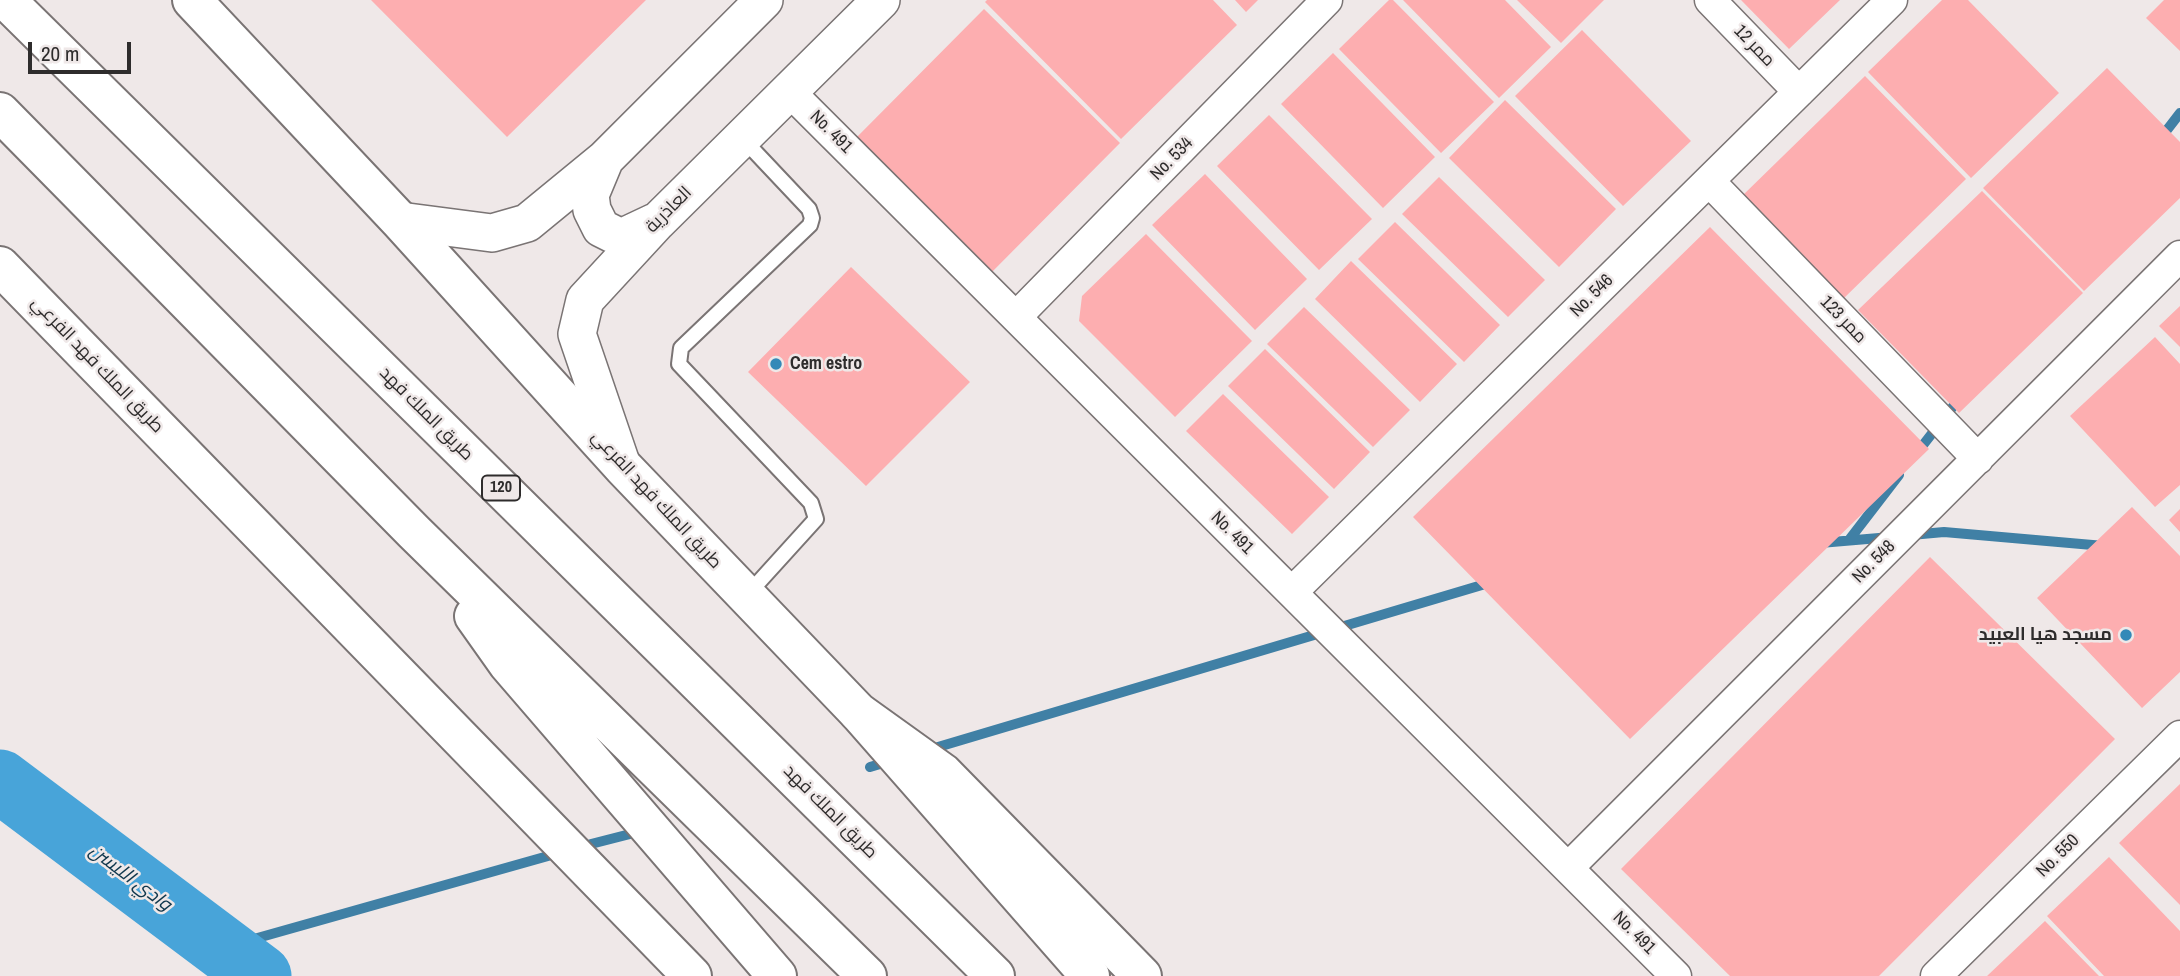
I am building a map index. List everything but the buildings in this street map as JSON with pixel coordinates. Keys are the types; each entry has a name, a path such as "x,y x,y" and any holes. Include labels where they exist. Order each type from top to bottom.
{"main road":[{"name":"طريق الملك فهد","path":"6,0 995,976"},
{"name":"طريق الملك فهد الفرعي","path":"192,0 400,221 623,467 858,712 943,774 1142,976"},
{"path":"0,112 414,531 867,976"},
{"name":"طريق الملك فهد الفرعي","path":"0,266 692,976"},
{"path":"414,531 508,664 776,976"},
{"path":"858,712 1090,976"}],"street":[{"path":"400,221 492,233 527,223 605,159 764,0"},
{"name":"العاذرية","path":"623,467 577,334 585,300 657,222 881,0"},
{"name":"No. 534","path":"1016,317 1327,0"},
{"name":"ممر 12","path":"1710,0 1799,92"},
{"name":"No. 546","path":"1292,592 1892,0"},
{"name":"No. 491","path":"788,90 1676,976"},
{"path":"605,159 590,195 592,211 601,228 621,239 657,222"},
{"name":"ممر 123","path":"1709,181 1978,459"},
{"name":"No. 548","path":"1568,868 2180,257"},
{"name":"No. 550","path":"1936,976 2180,736"}],"lane":[{"path":"742,138 809,209 812,218 810,225 681,348 679,364 811,503 816,519 747,595"}],"waterway":[{"path":"2160,139 2180,113"},
{"path":"1916,454 1962,395"},
{"path":"1849,540 1899,475"},
{"path":"1911,535 1944,532 2104,546"},
{"path":"1820,543 1891,537"},
{"path":"938,747 1492,582"},
{"path":"870,767 890,761"},
{"name":"وادي الليسن","path":"0,781 260,976"},
{"path":"591,844 634,833"},
{"path":"222,948 548,856"}],"place":[{"name":"Cem estro","path":"776,364"},
{"name":"مسجد هيا العبيد","path":"2126,635"}]}
